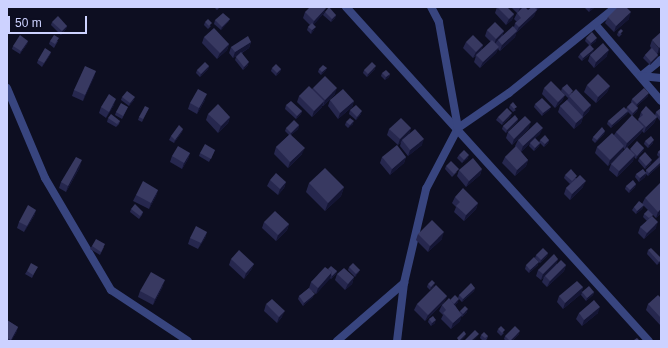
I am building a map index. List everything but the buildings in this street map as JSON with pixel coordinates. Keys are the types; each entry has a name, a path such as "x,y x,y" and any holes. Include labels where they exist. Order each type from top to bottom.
{"street":[{"path":"346,7 458,128 649,341"},
{"path":"431,7 440,22 458,128"},
{"path":"397,341 404,283 426,188 458,128 509,93 616,7"},
{"path":"595,24 661,101"},
{"path":"641,76 661,60"},
{"path":"641,76 661,78"},
{"path":"7,88 45,178 111,290 188,341"},
{"path":"337,341 404,283"}]}
